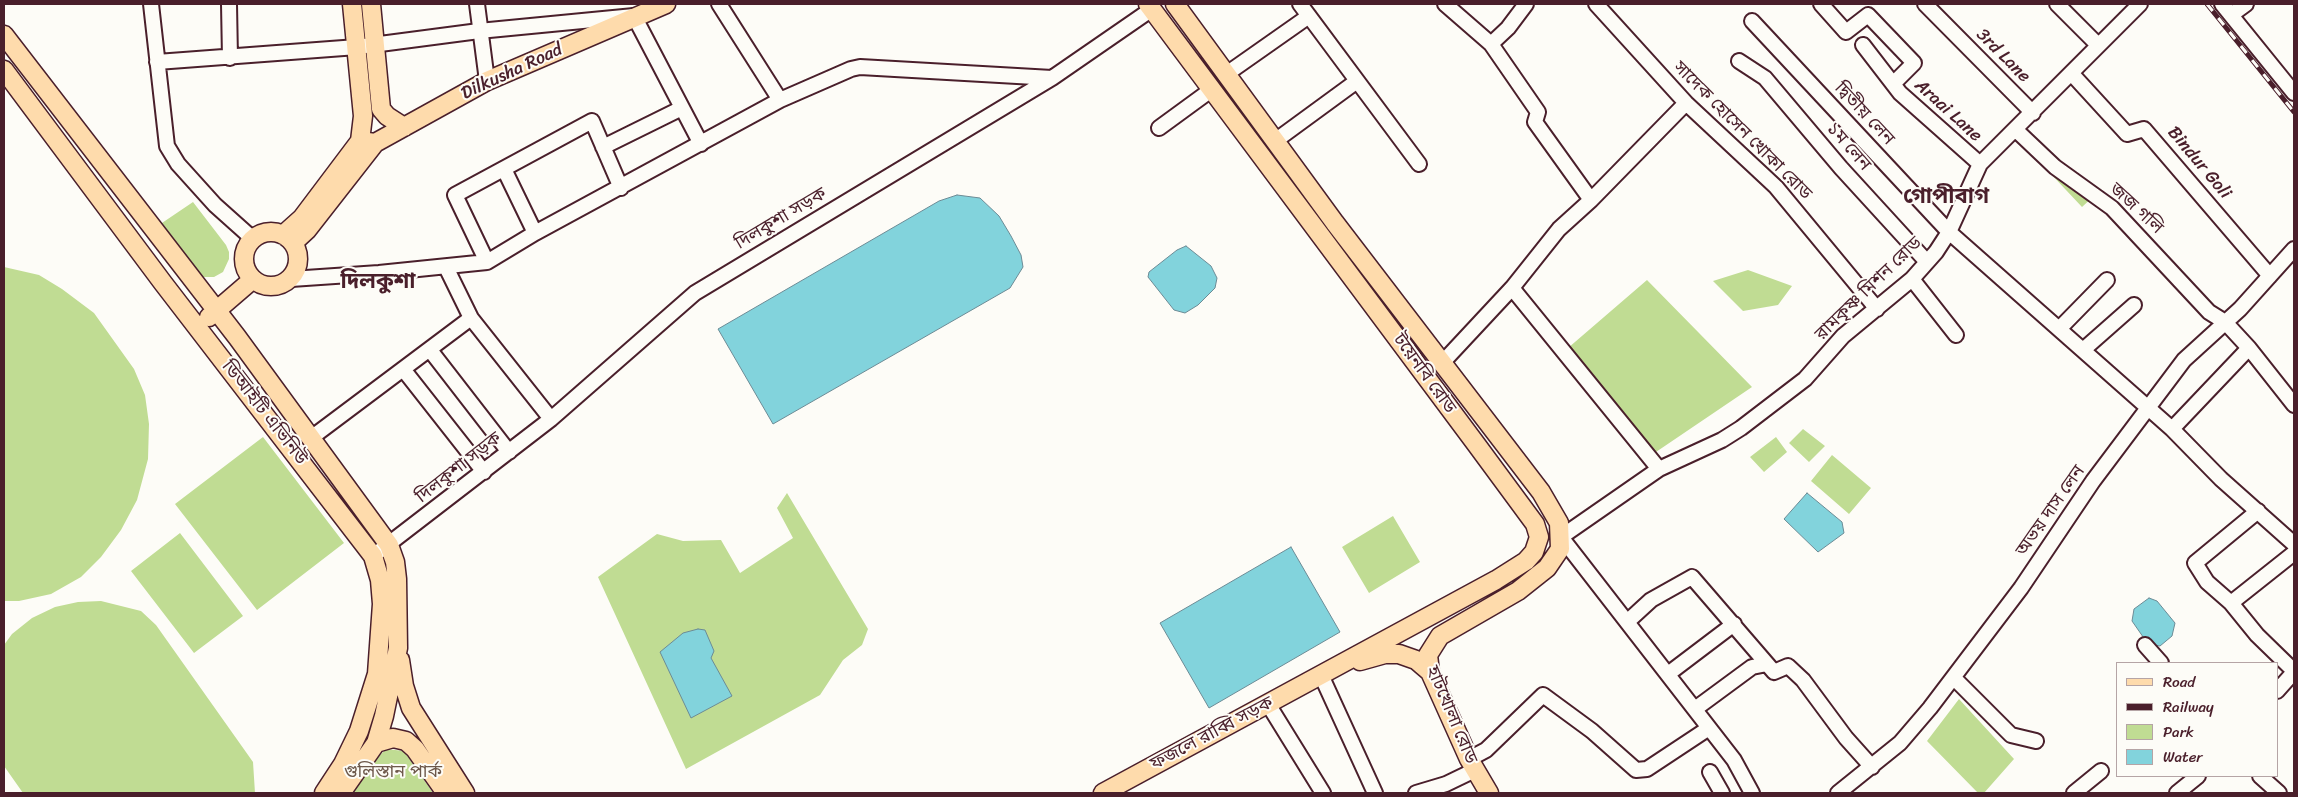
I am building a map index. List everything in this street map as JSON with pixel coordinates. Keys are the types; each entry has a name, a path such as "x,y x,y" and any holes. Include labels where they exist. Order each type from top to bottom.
{"main road":[{"path":"352,4 363,116 368,142"},
{"path":"371,4 381,109 387,116 404,127"},
{"name":"Dilkusha Road","path":"288,239 302,218 368,142 404,127 487,81 634,16 666,4"},
{"name":"টয়েনবি রোড","path":"1175,4 1275,141 1536,484 1559,523 1561,537"},
{"name":"টয়েনবি রোড","path":"1150,6 1535,524 1538,534 1538,543 1526,561 1432,615 1321,675"},
{"name":"ডিআইটি এভিনিউ","path":"4,35 217,311 389,545 395,562 397,579 398,648 384,716 376,742 341,793"},
{"name":"ডিআইটি এভিনিউ","path":"4,70 373,556 380,580 382,604 377,665 369,704 343,764 324,793"},
{"path":"267,232 288,239 297,250 298,265 291,279 276,286 267,287 252,280 246,272 244,254 253,239 267,232"},
{"path":"197,326 252,280"},
{"path":"217,352 236,337"},
{"path":"1432,615 1427,629 1430,634 1440,636 1518,591 1543,572 1558,554 1561,537"},
{"path":"380,580 397,579"},
{"name":"হাটখোলা রোড","path":"1440,636 1428,655 1430,672 1472,764 1488,793"},
{"path":"398,648 404,686 412,708 465,793"},
{"path":"1321,675 1365,659 1392,653 1416,660 1430,672"},
{"name":"ফজলে রাব্বি সড়ক","path":"1110,791 1321,675"},
{"path":"376,742 386,738 406,741 415,749 446,793"}],"street":[{"path":"151,4 167,146 178,164 215,205 253,239"},
{"path":"229,4 230,58"},
{"path":"477,4 487,81"},
{"path":"719,4 780,100"},
{"path":"1300,4 1419,164"},
{"path":"1445,4 1491,44 1538,112 1535,122 1591,200"},
{"path":"1491,44 1508,28 1526,4"},
{"name":"সাদেক হোসেন খোকা রোড","path":"1596,4 1686,103 1776,187 1877,309"},
{"path":"1821,4 1846,32 1868,15 1914,63 1893,84"},
{"name":"3rd Lane","path":"1925,4 2033,113"},
{"path":"2057,4 2098,46"},
{"name":"রামকৃষ্ণ মিশন রোড","path":"1561,537 1659,469 1722,440 1761,415 1805,379 1843,336 1912,279 1949,232 1980,164 2140,4"},
{"path":"2222,4 2294,93"},
{"path":"2231,15 2246,4"},
{"name":"দিলকুশা সড়ক","path":"373,556 551,420 695,293 1052,78 1150,6"},
{"path":"157,62 357,47 479,31 634,16 700,144"},
{"path":"1226,75 1309,16"},
{"name":"দ্বিতীয় লেন","path":"1752,21 1949,232 2059,329"},
{"name":"Araai Lane","path":"1863,45 1893,84 1980,164"},
{"name":"১ম লেন","path":"1739,61 1765,78 1841,168 1927,262"},
{"path":"291,279 487,262 535,233 622,188 780,100 860,67 1052,78"},
{"name":"Bindur Goli","path":"2072,74 2127,134 2144,129 2270,276"},
{"path":"1275,141 1357,81"},
{"path":"1158,128 1211,90"},
{"path":"1443,362 1512,288 1559,229 1591,200 1686,103"},
{"path":"603,147 682,108"},
{"path":"487,262 455,195 592,121 622,188"},
{"name":"জজ গলি","path":"2016,130 2055,167 2112,208 2209,312 2225,322 2249,348 2294,405"},
{"path":"504,169 535,233"},
{"name":"অভয় দাস লেন","path":"1838,793 1900,743 1954,678 2021,588 2061,527 2147,407 2184,360 2225,322 2294,249"},
{"path":"446,267 471,318 551,420"},
{"path":"1912,279 1956,335"},
{"path":"2107,280 2059,329 2172,429 2221,479 2294,544"},
{"path":"1512,288 1659,469"},
{"path":"2083,350 2134,305"},
{"path":"310,438 471,318"},
{"path":"2172,429 2249,348"},
{"path":"430,350 509,452"},
{"path":"403,369 484,472"},
{"path":"1554,513 1563,520 1573,520 1603,502 1615,500"},
{"path":"2258,511 2195,562 2208,582 2231,603 2257,634 2294,671 2278,690"},
{"path":"1561,537 1734,760 1752,793"},
{"path":"2231,603 2294,553"},
{"path":"1627,622 1651,600 1692,577 1774,672 1788,666 1803,680 1846,738 1872,767"},
{"path":"1668,674 1734,624"},
{"path":"2145,645 2160,662"},
{"path":"1695,709 1752,667 1767,664"},
{"path":"1321,675 1375,793"},
{"path":"1954,678 2011,735 2036,741"},
{"path":"1416,793 1446,784 1472,764 1542,695 1592,731 1636,770 1647,770 1709,728"},
{"path":"1268,704 1323,793"},
{"path":"2074,793 2101,771"},
{"path":"1710,772 1722,793"},
{"path":"2177,793 2197,777"},
{"path":"2261,777 2278,793"}],"green space":[{"path":"2055,167 2094,196 2082,207 2050,173"},
{"path":"193,202 226,245 229,252 229,259 223,272 214,277 199,277 159,225"},
{"path":"4,267 39,275 62,289 94,313 134,369 145,395 149,424 148,459 137,500 121,530 101,557 81,577 51,594 19,601 4,601"},
{"path":"1748,270 1792,286 1778,305 1743,311 1713,281"},
{"path":"1647,280 1752,387 1653,454 1568,348"},
{"path":"1803,429 1825,446 1809,462 1789,443"},
{"path":"263,437 344,543 257,610 175,504"},
{"path":"1776,437 1787,452 1764,472 1750,457"},
{"path":"1832,455 1871,488 1849,514 1811,481"},
{"path":"787,493 868,629 862,645 843,660 820,695 686,769 598,577 657,534 683,541 721,540 740,573 793,538 777,508"},
{"path":"1393,516 1420,562 1369,593 1342,547"},
{"path":"180,533 243,616 194,653 131,571"},
{"path":"101,601 141,611 156,625 253,762 255,793 23,793 4,766 4,645 12,634 32,618 55,607 78,602"},
{"path":"1959,699 2014,759 1984,793 1978,793 1927,741"},
{"name":"গুলিস্তান পার্ক","path":"386,749 404,751 433,793 349,793 373,762"}],"water":[{"path":"957,195 980,198 999,216 1011,236 1021,255 1023,267 1010,288 773,424 718,329 939,201"},
{"path":"1186,246 1211,266 1217,278 1215,288 1198,305 1185,313 1174,310 1148,277 1149,272 1177,250"},
{"path":"1807,493 1842,522 1844,533 1818,552 1784,519"},
{"path":"1291,547 1340,632 1209,708 1160,623"},
{"path":"2149,598 2157,601 2175,623 2172,636 2160,646 2148,644 2132,621 2134,609"},
{"path":"698,629 705,630 714,651 711,658 732,696 691,718 660,652 683,633"}],"railway":[{"path":"2207,4 2294,112"}],"district":[{"name":"গোপীবাগ","path":"1946,197"},
{"name":"দিলকুশা","path":"378,282"}]}
